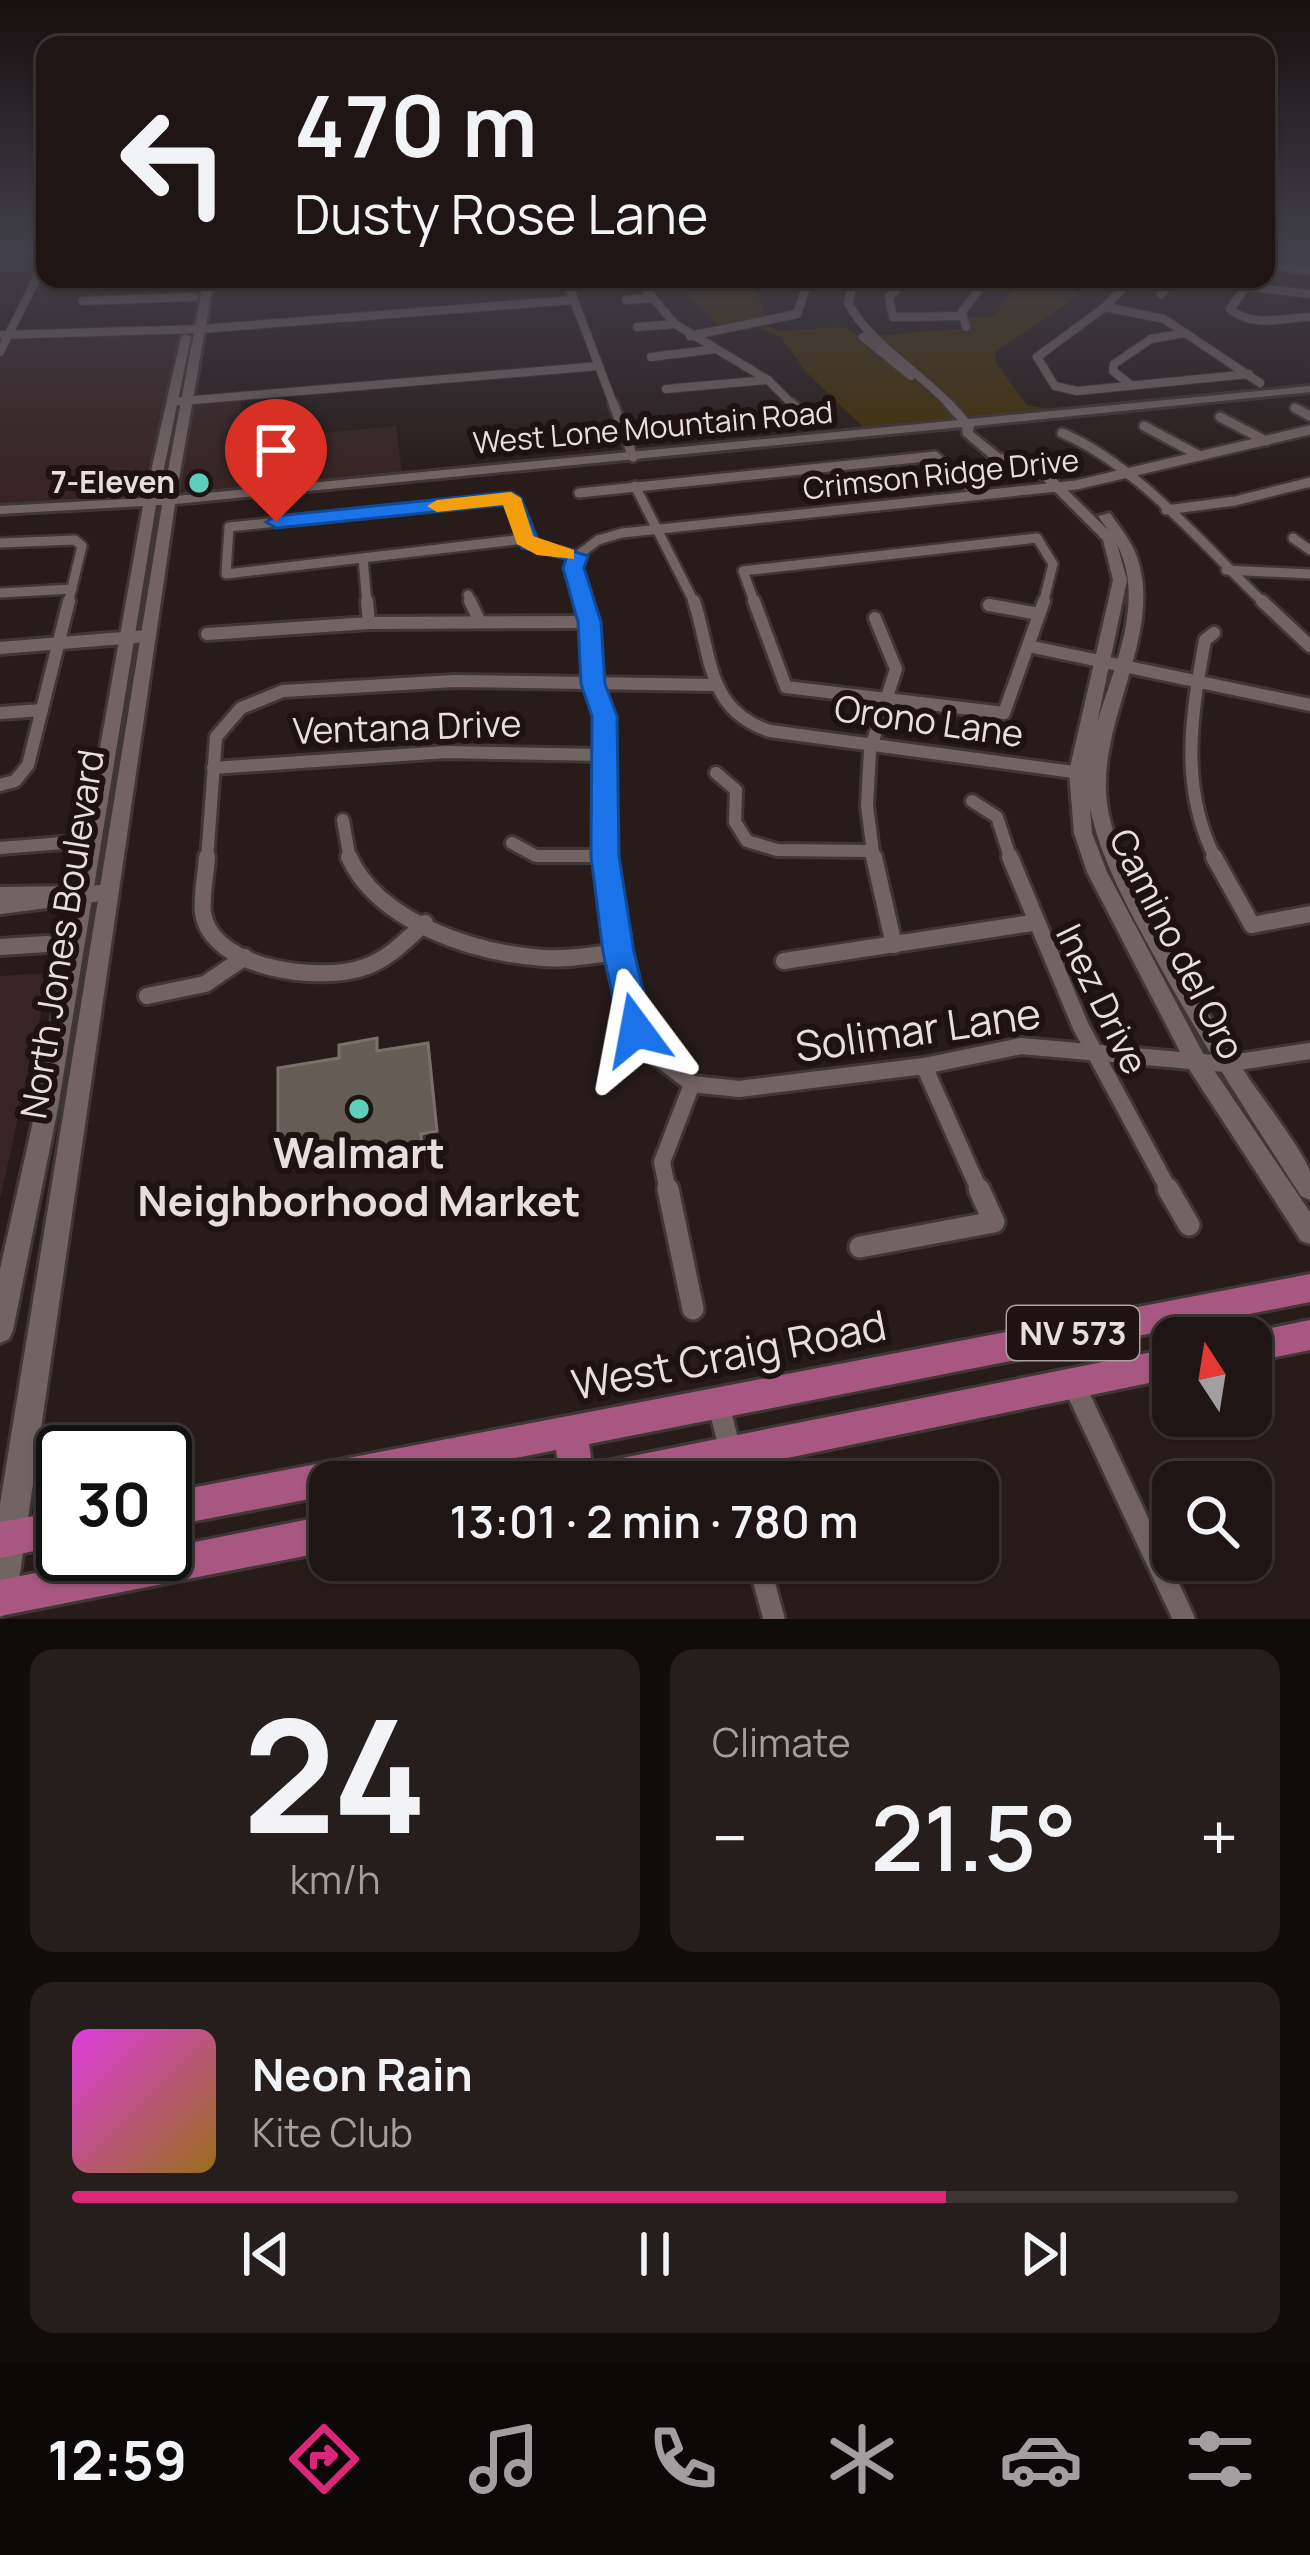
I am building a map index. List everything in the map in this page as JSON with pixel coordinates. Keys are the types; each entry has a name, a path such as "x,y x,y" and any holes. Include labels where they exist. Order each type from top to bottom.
{"main road":[{"name":"North Jones Boulevard","path":"0,1599 62,1106 83,895 193,329"},
{"name":"West Lone Mountain Road","path":"0,510 159,502 1310,388"},
{"name":"Camino del Oro","path":"968,425 967,433 979,446 1068,486 1109,538 1118,564 1118,597 1111,664 1087,774 1083,832 1097,872 1197,1063 1310,1232"},
{"name":"North Jones Boulevard","path":"0,1330 62,1106 108,892 136,637"},
{"name":"Camino del Oro","path":"1087,774 1123,879 1225,1064 1310,1189"},
{"name":"West Craig Road","path":"192,1505 1310,1288"},
{"path":"1272,1343 1310,1335"},
{"name":"NV 573","path":"758,1461 1152,1367"},
{"path":"570,1432 575,1461"},
{"path":"4,1539 36,1533"},
{"path":"0,1599 309,1537"}],"street":[{"path":"0,352 5,335 226,327"},
{"path":"584,327 633,457"},
{"path":"637,327 643,327"},
{"path":"678,327 768,380 796,405 796,412 683,424"},
{"path":"690,336 736,327"},
{"path":"853,327 878,352 948,404"},
{"path":"864,327 924,376 968,425"},
{"path":"1078,327 1036,357 1055,386 1063,389 1249,374"},
{"path":"1174,327 1260,383"},
{"path":"1131,385 1113,371 1114,364 1151,339 1185,332"},
{"path":"651,356 716,349"},
{"path":"738,361 754,357"},
{"path":"178,402 599,366"},
{"path":"666,389 768,380"},
{"path":"1295,408 1310,416"},
{"path":"1220,417 1266,441"},
{"path":"1144,426 1200,456"},
{"name":"Crimson Ridge Drive","path":"578,556 598,540 660,529 1068,486 1310,430"},
{"path":"1062,433 1086,443 1127,474 1310,646"},
{"path":"579,493 934,456 978,495"},
{"path":"1166,510 1235,501 1310,482"},
{"path":"425,923 389,955 353,969 291,975 245,957 215,938 203,916 216,737 242,707 308,687 454,681 714,685 694,603 635,486"},
{"path":"524,539 511,498 229,527 226,574 524,539 544,550 578,556 574,568 590,622 593,684 605,716 605,856 618,952 644,1047 657,1063 692,1084 662,1162 693,1309"},
{"path":"1037,538 1053,564 1039,614 1004,713 786,687 743,571 1037,538"},
{"path":"1293,538 1310,550"},
{"path":"0,543 81,542 28,766 7,783"},
{"path":"363,559 369,623"},
{"path":"1226,570 1310,574"},
{"path":"0,593 72,589"},
{"path":"468,595 479,620"},
{"path":"989,605 1039,614"},
{"path":"875,618 896,669 872,742 867,797 871,851 893,945"},
{"path":"207,634 369,623 590,622"},
{"path":"1214,633 1205,640 1186,752 1193,810 1214,864 1252,925 1310,914"},
{"path":"0,648 136,637"},
{"path":"1028,646 1310,705"},
{"name":"Orono Lane","path":"714,685 739,719 754,728 1087,774"},
{"path":"0,712 42,710"},
{"name":"Ventana Drive","path":"213,768 446,752 604,755"},
{"path":"716,773 736,790 735,822 747,841 777,850 871,851"},
{"name":"Inez Drive","path":"972,801 997,817 1032,923 1090,1050 1189,1226"},
{"path":"344,820 347,854 371,891 425,923 472,945 535,957 618,952"},
{"path":"0,848 63,843"},
{"path":"512,843 536,856 605,856"},
{"path":"0,895 60,891 83,895"},
{"path":"0,906 108,892"},
{"path":"784,961 1032,923"},
{"path":"0,947 47,944"},
{"path":"147,996 205,984 245,957"},
{"name":"Solimar Lane","path":"692,1084 740,1089 924,1066 1021,1046 1225,1064 1310,1051"},
{"path":"860,1247 994,1222 924,1066"},
{"path":"1073,1383 1184,1619"},
{"path":"718,1402 733,1461"},
{"path":"764,1581 774,1619"}],"shaded area":[{"path":"755,327 779,331 844,327 860,337 971,327 1033,327 996,351 995,361 1027,405 1054,410 864,428 806,372 781,337"},
{"path":"205,332 194,397 242,394 237,441 396,426 402,472 129,499 0,505 0,339"},
{"path":"50,973 0,1199 0,976"}],"building":[{"name":"Walmart Neighborhood Market","path":"377,1038 377,1051 428,1043 437,1131 421,1134 422,1144 373,1153 372,1143 278,1160 278,1068 339,1058 339,1045"}],"slow traffic":[{"path":"437,506 511,498 529,544 567,554"}],"place":[{"name":"7-Eleven","path":"199,483"},
{"name":"Walmart Neighborhood Market","path":"359,1109"}],"route":[{"path":"276,522 511,498 529,544 578,556 574,568 590,622 593,684 605,716 605,856 618,952 636,1030"}]}
